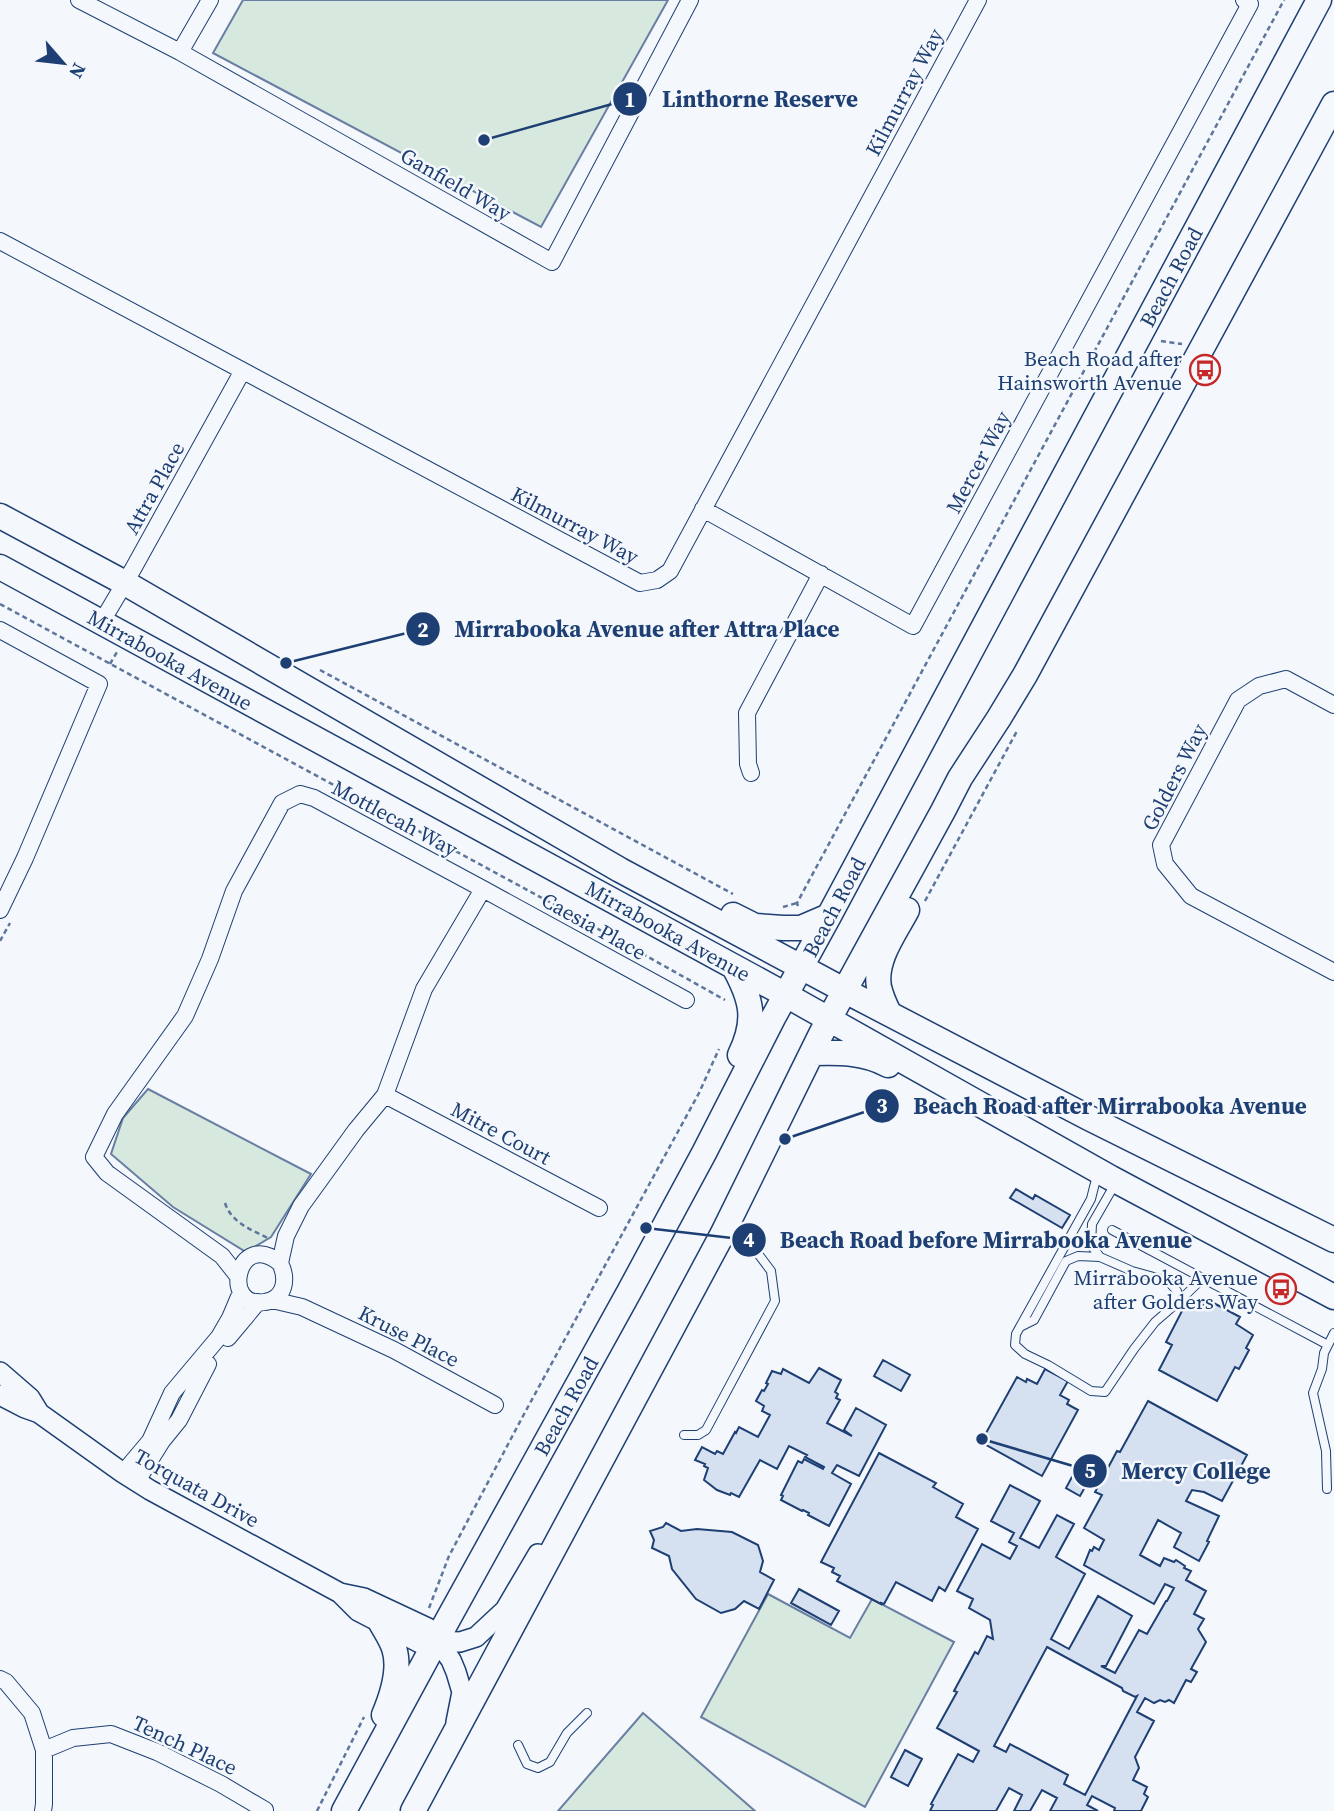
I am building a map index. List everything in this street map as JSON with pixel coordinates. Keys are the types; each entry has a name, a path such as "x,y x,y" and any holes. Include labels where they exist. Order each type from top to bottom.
{"main road":[{"name":"Beach Road","path":"349,1802 704,1153 773,1017 1319,0"},
{"path":"413,1811 722,1235 811,1053 960,778 1025,675 1334,104"},
{"name":"Mirrabooka Avenue","path":"0,516 125,583 620,870 1088,1118 1334,1240"},
{"name":"Mirrabooka Avenue","path":"0,567 786,995 1107,1176 1334,1297"},
{"path":"889,1013 879,985 881,960 934,858 943,811"},
{"path":"620,870 658,875 755,926 802,928 829,916"},
{"path":"704,1153 715,1107 748,1038 751,1009 744,1004 744,987 734,967"},
{"path":"811,1053 876,1058 978,1114 1058,1148"},
{"path":"349,1802 390,1700 395,1676 395,1651 381,1623"}],"street":[{"name":"Ganfield Way","path":"79,0 180,52 552,262 690,0"},
{"path":"180,52 210,0"},
{"name":"Kilmurray Way","path":"0,242 640,583 657,580 670,571 978,0"},
{"name":"Mercer Way","path":"703,509 913,626 1250,4 1244,0"},
{"name":"Attra Place","path":"101,623 242,372"},
{"path":"751,774 748,764 747,713 821,574"},
{"path":"0,630 99,684 0,910"},
{"name":"Golders Way","path":"1334,705 1286,679 1259,686 1238,700 1161,845 1165,864 1191,896 1334,972"},
{"name":"Mottlecah Way","path":"222,1256 247,1259 264,1255 282,1239 301,1206 385,1095 424,989 483,889 314,798 300,794 282,803 234,891 186,1016 115,1114 94,1157 107,1172 222,1256 237,1275 241,1292"},
{"name":"Caesia Place","path":"483,889 686,1000"},
{"name":"Mitre Court","path":"385,1095 599,1208"},
{"name":"Mottlecah Way","path":"282,1239 280,1264 285,1281"},
{"path":"264,1255 272,1257 280,1264"},
{"path":"237,1275 247,1259"},
{"path":"130,1477 172,1393 219,1337 241,1292 249,1300 265,1301 276,1298 285,1281"},
{"path":"285,1281 302,1307"},
{"path":"130,1477 179,1420 206,1366 242,1319 265,1301"},
{"name":"Kruse Place","path":"265,1301 302,1307 394,1350 495,1405"},
{"name":"Torquata Drive","path":"0,1372 30,1398 39,1413"},
{"name":"Torquata Drive","path":"0,1395 39,1413 130,1477 340,1592 364,1598 428,1628 452,1660 461,1692 453,1736"},
{"name":"Torquata Drive","path":"340,1592 358,1611 420,1643 436,1640 460,1642 477,1637 505,1610 559,1518 583,1496"},
{"path":"0,1679 6,1682 32,1713 44,1751 43,1811"},
{"name":"Tench Place","path":"44,1751 73,1738 111,1734 157,1752 265,1810"}],"lane":[{"path":"1100,1257 1090,1245 1092,1224 1107,1176"},
{"path":"1107,1176 1091,1199 1016,1334 1016,1345 1025,1354 1091,1391 1105,1392 1151,1328 1203,1278"},
{"path":"1112,1230 1328,1345"},
{"path":"684,1435 698,1435 706,1430 775,1301 771,1271 756,1251 722,1235"},
{"path":"1020,1327 1034,1320 1066,1261 1078,1256 1100,1257 1132,1271 1168,1281 1177,1291 1177,1303"},
{"path":"1327,1489 1326,1451 1313,1393 1322,1369 1324,1353 1334,1333"},
{"path":"518,1745 527,1764 538,1768 550,1762 567,1733 587,1713"}],"path":[{"path":"802,928 797,903 1284,0"},
{"path":"1140,334 1154,341 1183,344 1199,352"},
{"path":"0,604 566,911 744,1004"},
{"path":"314,667 741,898"},
{"path":"776,909 797,903"},
{"path":"429,1606 449,1556 699,1093 723,1041"},
{"path":"225,1202 234,1218 245,1227 282,1239"}],"shaded area":[{"path":"243,0 668,0 541,227 213,53"},
{"path":"148,1089 311,1174 271,1237 246,1252 173,1207 111,1154 123,1118"},
{"path":"768,1594 850,1638 872,1599 954,1642 865,1807 701,1717"},
{"path":"643,1713 755,1811 558,1811"}],"building":[{"path":"1016,1189 1033,1199 1035,1195 1070,1215 1062,1228 1010,1198"},
{"path":"1206,1299 1240,1317 1236,1324 1253,1335 1239,1369 1235,1367 1217,1401 1159,1370 1172,1345 1166,1342 1184,1307 1190,1310 1194,1303 1202,1308"},
{"path":"883,1360 910,1375 901,1391 874,1376"},
{"path":"819,1368 841,1380 835,1392 838,1394 836,1398 840,1400 827,1423 852,1436 844,1430 856,1408 886,1425 859,1476 837,1465 832,1473 851,1484 829,1526 781,1500 798,1461 802,1463 804,1459 823,1469 824,1467 789,1446 777,1469 760,1460 739,1497 717,1490 704,1480 708,1468 695,1460 702,1447 715,1454 717,1451 723,1454 739,1427 758,1437 770,1415 762,1411 764,1406 756,1401 768,1384 766,1383 772,1371 781,1374 783,1369 809,1383"},
{"path":"1045,1369 1068,1381 1060,1395 1069,1400 1067,1404 1078,1410 1042,1476 981,1442 1017,1377 1037,1384"},
{"path":"1148,1401 1247,1455 1222,1501 1204,1492 1192,1490 1186,1501 1219,1516 1199,1561 1174,1547 1181,1533 1158,1520 1140,1555 1160,1566 1164,1558 1174,1562 1176,1560 1191,1571 1186,1580 1206,1591 1194,1614 1204,1619 1198,1629 1206,1642 1191,1669 1197,1672 1191,1682 1186,1680 1174,1703 1160,1700 1154,1703 1145,1698 1137,1712 1154,1721 1135,1757 1139,1768 1133,1780 1147,1787 1144,1794 1148,1797 1141,1811 1114,1811 1115,1808 1092,1796 1087,1805 1098,1811 1050,1811 1057,1798 1042,1790 1030,1811 1014,1811 1022,1795 1009,1788 996,1811 930,1811 933,1805 931,1804 958,1754 973,1762 979,1751 937,1728 975,1652 978,1654 987,1636 993,1639 990,1620 969,1608 973,1599 957,1591 982,1544 1010,1559 1017,1546 1009,1542 1014,1533 991,1521 1010,1485 1040,1501 1020,1538 1039,1548 1057,1515 1074,1524 1056,1557 1085,1574 1051,1639 1069,1649 1098,1596 1132,1616 1106,1666 1101,1666 1115,1673 1139,1630 1147,1634 1174,1588 1165,1584 1154,1604 1084,1565 1090,1550 1094,1547 1099,1550 1104,1540 1084,1528 1102,1495 1095,1492 1117,1451 1120,1452","holes":["1047,1647 1123,1691 1137,1696 1085,1795 1064,1784 1068,1775 1010,1744 1006,1752 994,1746"]},
{"path":"879,1453 936,1483 933,1487 963,1504 956,1517 978,1529 945,1591 939,1587 932,1601 896,1582 884,1604 881,1604 837,1581 840,1576 832,1572 834,1568 821,1562"},
{"path":"1081,1460 1096,1468 1080,1496 1066,1488"},
{"path":"666,1523 681,1531 697,1529 732,1532 758,1545 763,1561 760,1572 774,1580 759,1609 744,1601 735,1609 721,1613 696,1599 672,1569 669,1556 652,1548 654,1540 650,1531 663,1527"},
{"path":"799,1589 839,1611 831,1625 791,1603"},
{"path":"905,1750 922,1759 908,1786 891,1777"}],"place":[{"name":"Linthorne Reserve","path":"484,140"},
{"name":"Beach Road after Hainsworth Avenue","path":"1205,370"},
{"name":"Mirrabooka Avenue after Attra Place","path":"286,663"},
{"name":"Beach Road after Mirrabooka Avenue","path":"785,1139"},
{"name":"Beach Road before Mirrabooka Avenue","path":"646,1228"},
{"name":"Mirrabooka Avenue after Golders Way","path":"1281,1289"},
{"name":"Mercy College","path":"982,1439"}]}
